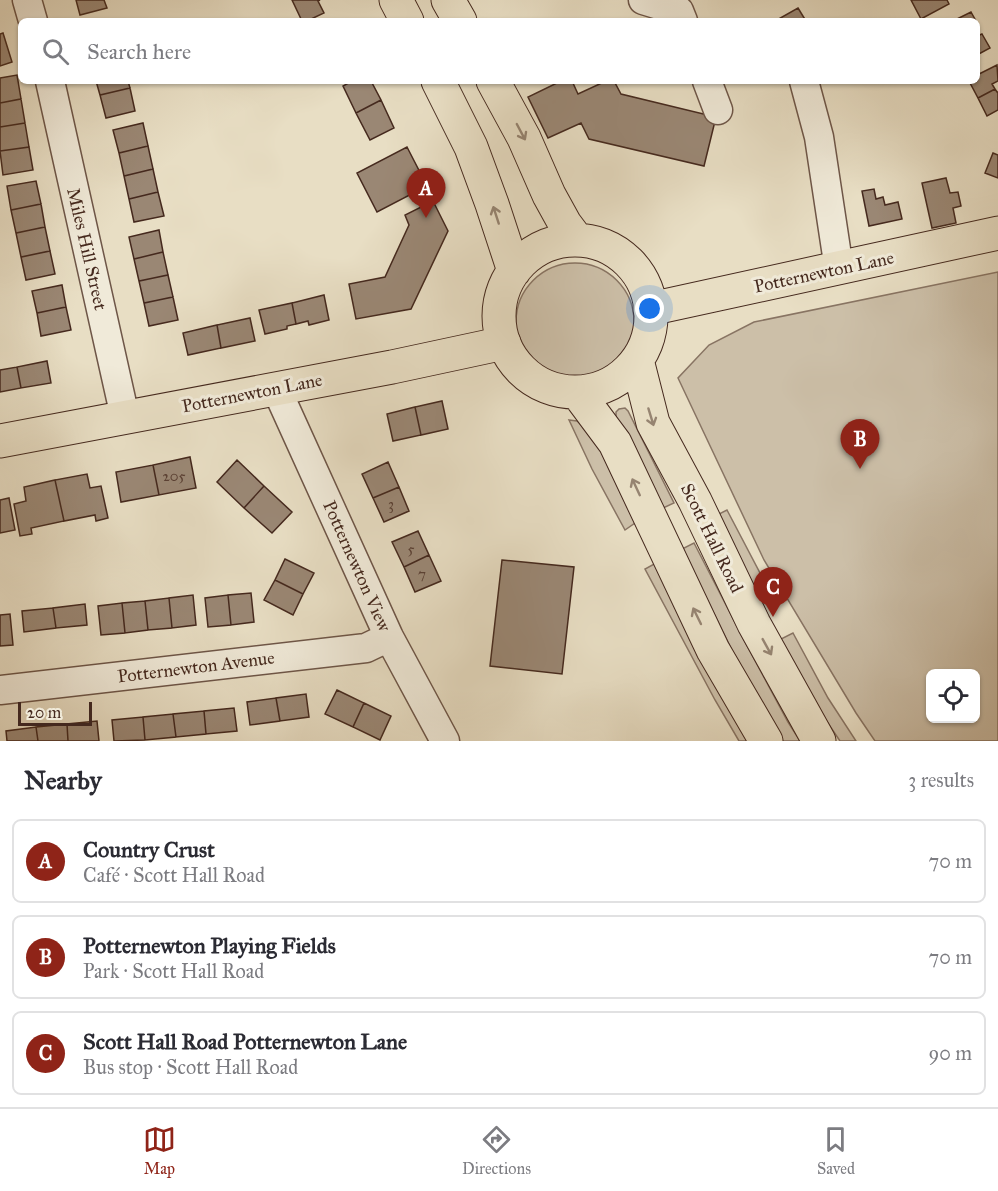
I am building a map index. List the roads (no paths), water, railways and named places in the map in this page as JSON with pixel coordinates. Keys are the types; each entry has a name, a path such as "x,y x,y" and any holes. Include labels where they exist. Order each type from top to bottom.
{"main road":[{"path":"396,0 405,18"},
{"path":"448,0 458,18"},
{"path":"440,84 471,147 514,271"},
{"path":"495,84 524,138 549,195 576,240"},
{"name":"Potternewton Lane","path":"650,309 998,234"},
{"path":"576,240 593,243 608,248 625,260 638,274 647,292 650,309 649,334 637,360 624,374 609,384 592,390 569,393 557,391 526,375 513,360 504,344 499,325 500,303 514,271 543,247 562,241 576,240"},
{"name":"Potternewton Lane","path":"0,441 504,344"},
{"name":"Scott Hall Road","path":"637,360 652,423 695,501 754,624 819,741"},
{"path":"577,392 615,442 713,650 766,741"}],"street":[{"path":"27,0 32,18"},
{"path":"643,0 679,11 682,18"},
{"name":"Miles Hill Street","path":"51,84 125,417"},
{"path":"708,84 718,110"},
{"path":"805,84 819,137 838,268"},
{"name":"Potternewton View","path":"276,388 389,636 444,741"},
{"name":"Potternewton Avenue","path":"0,690 366,648 389,636"}],"place":[{"name":"Country Crust","path":"426,218"},
{"name":"Potternewton Playing Fields","path":"860,469"},
{"name":"Scott Hall Road Potternewton Lane","path":"773,617"}]}
